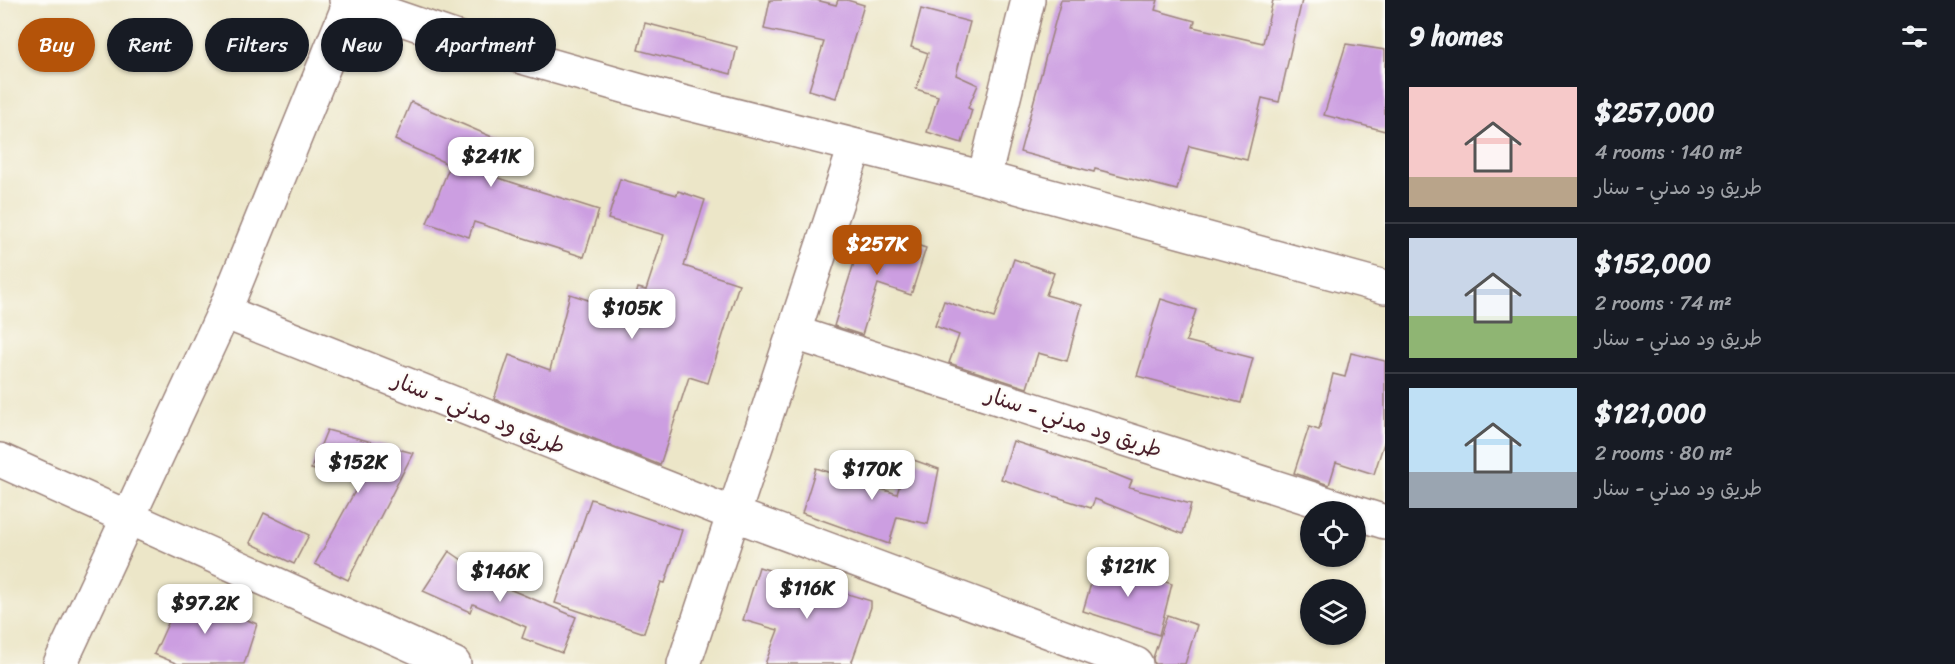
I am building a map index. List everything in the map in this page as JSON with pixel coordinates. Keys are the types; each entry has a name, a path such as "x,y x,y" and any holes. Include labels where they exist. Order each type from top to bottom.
{"street":[{"path":"984,178 1029,0"},
{"path":"60,664 130,519 224,312 349,1 480,46 662,97 984,178 1385,287"},
{"path":"684,664 855,147"},
{"name":"طريق ود مدني - سنار","path":"224,312 734,514 1136,664"},
{"name":"طريق ود مدني - سنار","path":"795,333 1320,501"},
{"path":"0,460 454,664"},
{"name":"طريق ود مدني - سنار","path":"1366,516 1385,522"}],"building":[{"path":"770,0 816,0 836,5 838,0 847,0 864,5 836,98 809,90 824,42 764,29"},
{"path":"1061,0 1158,0 1155,10 1195,21 1193,27 1263,43 1273,0 1302,0 1279,102 1262,98 1247,160 1189,146 1177,190 1095,169 1094,172 1020,152"},
{"path":"921,9 970,22 956,75 978,85 968,108 972,110 962,143 927,132 938,96 916,89 928,53 911,47"},
{"path":"645,23 737,47 731,74 638,50"},
{"path":"1346,44 1385,50 1385,131 1324,115"},
{"path":"411,102 506,143 495,177 599,210 584,257 474,222 469,237 427,223 450,165 395,140"},
{"path":"620,179 677,195 678,191 705,200 684,266 739,284 708,383 689,377 660,465 494,399 509,355 550,370 570,294 631,314 638,288 646,290 664,235 608,219"},
{"path":"865,228 926,248 911,295 878,284 862,335 834,326"},
{"path":"1014,259 1054,273 1046,295 1082,305 1067,361 1038,353 1027,388 949,363 959,335 935,326 944,301 994,318"},
{"path":"1161,299 1196,310 1186,341 1253,358 1241,403 1137,376"},
{"path":"1351,353 1385,361 1385,440 1374,474 1336,462 1329,485 1294,473 1309,427 1319,430 1333,374 1345,377"},
{"path":"327,430 413,453 348,580 315,564 360,482 311,469"},
{"path":"1013,441 1132,481 1129,488 1191,504 1183,534 1095,499 1091,508 1001,479"},
{"path":"908,458 939,469 928,524 897,517 889,544 802,513 816,468 897,494"},
{"path":"591,499 682,530 665,583 661,582 644,633 555,603"},
{"path":"264,513 309,535 294,564 250,543"},
{"path":"449,551 497,584 576,617 562,653 522,638 526,627 473,604 470,612 423,591"},
{"path":"1098,560 1172,584 1159,635 1083,611"},
{"path":"759,567 871,601 871,607 851,664 765,664 778,630 743,620"},
{"path":"182,593 257,624 244,664 178,664 154,654"},
{"path":"1167,615 1197,625 1185,664 1154,664 1153,658"}]}
